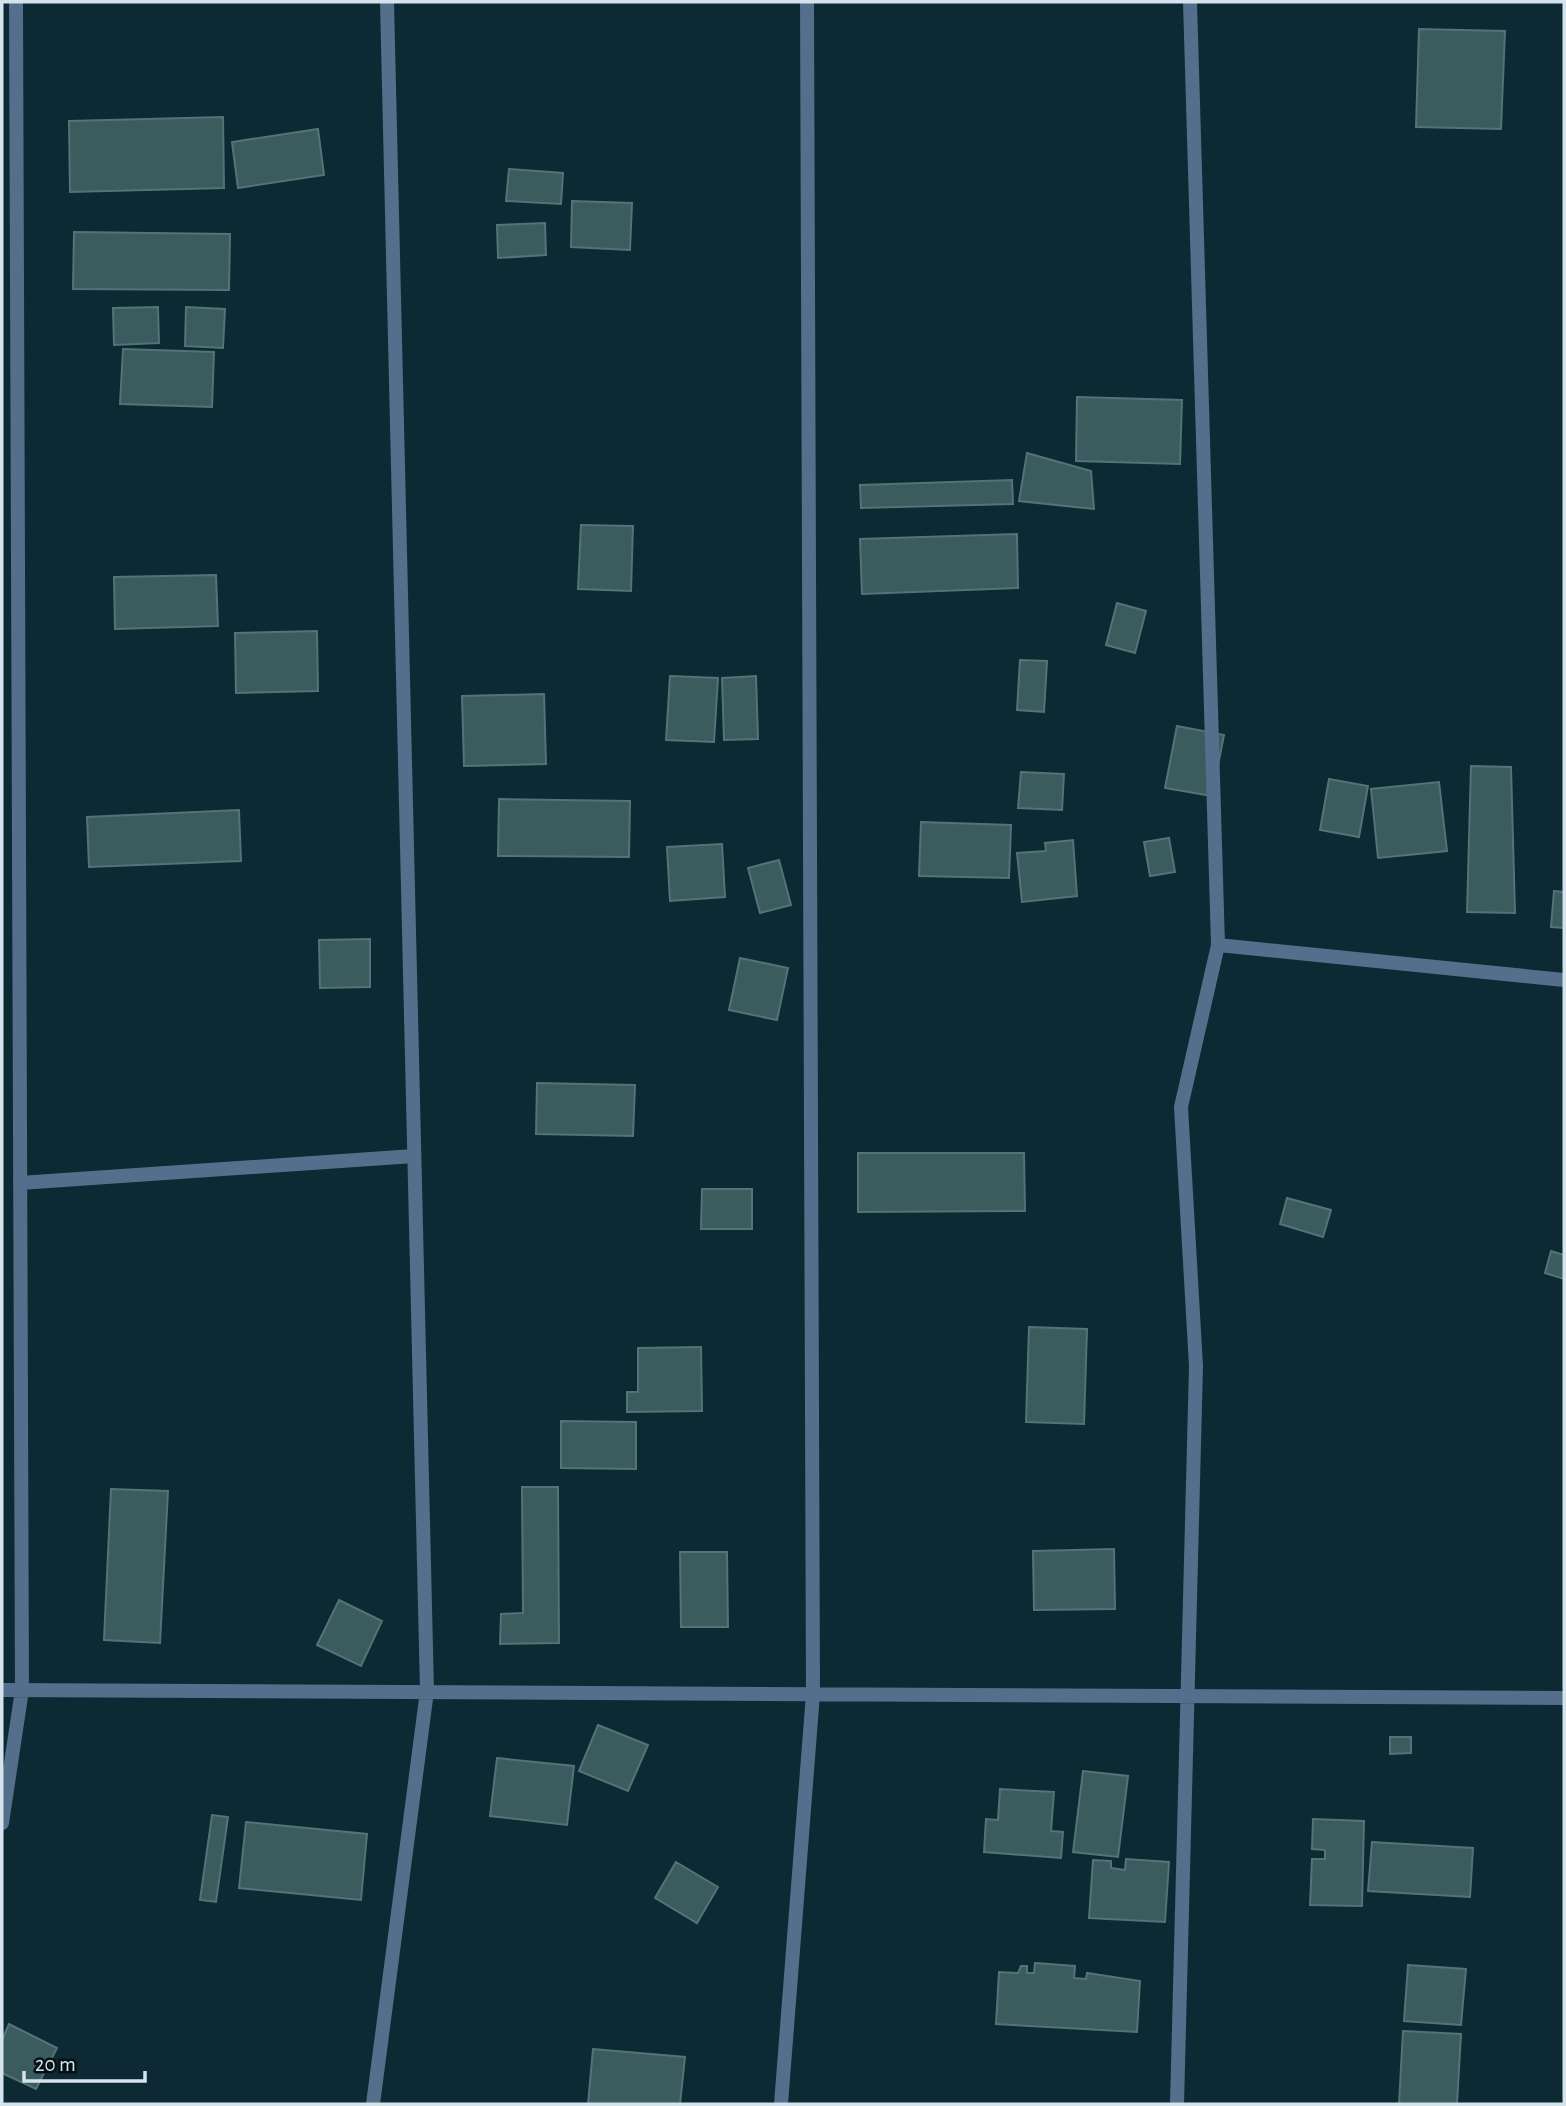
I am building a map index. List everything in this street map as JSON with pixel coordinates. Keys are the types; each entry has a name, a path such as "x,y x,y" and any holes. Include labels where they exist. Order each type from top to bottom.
{"street":[{"path":"2,1824 22,1690 16,2"},
{"path":"373,2104 427,1691 387,2"},
{"path":"781,2104 813,1695 807,2"},
{"path":"1177,2104 1196,1366 1181,1107 1218,945 1190,2"},
{"path":"1218,945 1564,980"},
{"path":"20,1183 414,1156"},
{"path":"2,1690 1564,1698"}],"building":[{"path":"1419,29 1505,31 1501,129 1416,127"},
{"path":"223,117 224,188 70,192 69,121"},
{"path":"318,129 324,175 238,188 232,142"},
{"path":"509,169 563,173 561,204 506,201"},
{"path":"572,201 632,203 630,250 571,247"},
{"path":"545,223 546,255 498,258 497,225"},
{"path":"74,232 230,234 229,290 73,289"},
{"path":"158,307 159,343 114,345 113,308"},
{"path":"186,307 225,309 223,348 185,346"},
{"path":"123,349 214,352 212,407 120,404"},
{"path":"1077,397 1182,400 1180,464 1076,461"},
{"path":"1027,453 1091,471 1094,509 1019,501"},
{"path":"1012,480 1013,504 861,508 860,485"},
{"path":"581,525 633,526 631,591 578,589"},
{"path":"1017,534 1018,588 862,594 860,539"},
{"path":"216,575 218,626 115,629 114,577"},
{"path":"1117,603 1146,611 1135,653 1106,645"},
{"path":"317,631 318,691 236,693 235,633"},
{"path":"1020,660 1047,661 1044,712 1017,710"},
{"path":"670,676 718,678 714,742 666,740"},
{"path":"756,676 758,739 724,740 722,678"},
{"path":"544,694 546,764 464,766 462,696"},
{"path":"1177,726 1224,735 1212,796 1165,788"},
{"path":"1471,766 1511,767 1515,913 1467,912"},
{"path":"1021,772 1064,774 1062,810 1018,808"},
{"path":"1329,779 1368,786 1359,837 1320,830"},
{"path":"1439,782 1447,851 1378,858 1371,789"},
{"path":"499,799 630,801 629,857 498,856"},
{"path":"239,810 241,861 89,867 87,817"},
{"path":"921,822 1011,825 1009,878 919,876"},
{"path":"1169,838 1175,872 1150,876 1144,842"},
{"path":"1073,840 1077,896 1022,902 1017,853 1046,851 1045,843"},
{"path":"722,844 725,897 670,901 667,847"},
{"path":"779,860 791,905 760,913 748,868"},
{"path":"1554,891 1564,892 1564,928 1551,927"},
{"path":"370,939 370,987 320,988 319,940"},
{"path":"740,958 788,968 777,1020 729,1010"},
{"path":"537,1083 635,1085 633,1136 536,1134"},
{"path":"858,1153 1024,1153 1025,1211 858,1212"},
{"path":"702,1189 752,1189 752,1229 701,1229"},
{"path":"1287,1198 1331,1210 1323,1237 1280,1224"},
{"path":"1551,1251 1564,1255 1564,1279 1545,1273"},
{"path":"1029,1327 1087,1329 1084,1424 1026,1422"},
{"path":"701,1347 702,1411 627,1412 627,1392 638,1392 638,1348"},
{"path":"561,1421 636,1422 636,1469 561,1468"},
{"path":"522,1487 558,1487 559,1643 500,1644 501,1614 523,1613"},
{"path":"111,1489 168,1491 160,1643 104,1640"},
{"path":"1114,1549 1115,1609 1034,1610 1033,1551"},
{"path":"680,1552 727,1552 728,1627 681,1627"},
{"path":"339,1600 382,1621 361,1666 317,1645"},
{"path":"598,1725 648,1745 628,1791 579,1771"},
{"path":"1390,1737 1411,1737 1411,1753 1390,1754"},
{"path":"497,1758 574,1766 567,1825 490,1816"},
{"path":"1083,1771 1128,1776 1118,1857 1073,1852"},
{"path":"1000,1789 1054,1792 1051,1831 1063,1832 1061,1858 984,1852 986,1819 998,1820"},
{"path":"212,1815 228,1817 216,1902 200,1900"},
{"path":"1313,1819 1364,1821 1362,1906 1310,1905 1312,1859 1325,1859 1325,1850 1312,1849"},
{"path":"246,1822 367,1834 361,1900 239,1888"},
{"path":"1372,1842 1473,1848 1470,1897 1368,1891"},
{"path":"1126,1859 1169,1862 1165,1922 1089,1918 1093,1860 1111,1861 1111,1868 1125,1870"},
{"path":"676,1862 718,1887 697,1923 655,1898"},
{"path":"1035,1963 1075,1966 1074,1978 1086,1979 1087,1973 1140,1981 1137,2032 996,2024 999,1972 1018,1973 1021,1966 1027,1966 1027,1973 1034,1973"},
{"path":"1408,1965 1466,1969 1461,2025 1404,2021"},
{"path":"9,2024 57,2048 36,2089 2,2073 2,2040"},
{"path":"1403,2031 1461,2034 1457,2104 1399,2104"},
{"path":"593,2049 685,2057 680,2104 588,2104"}]}
